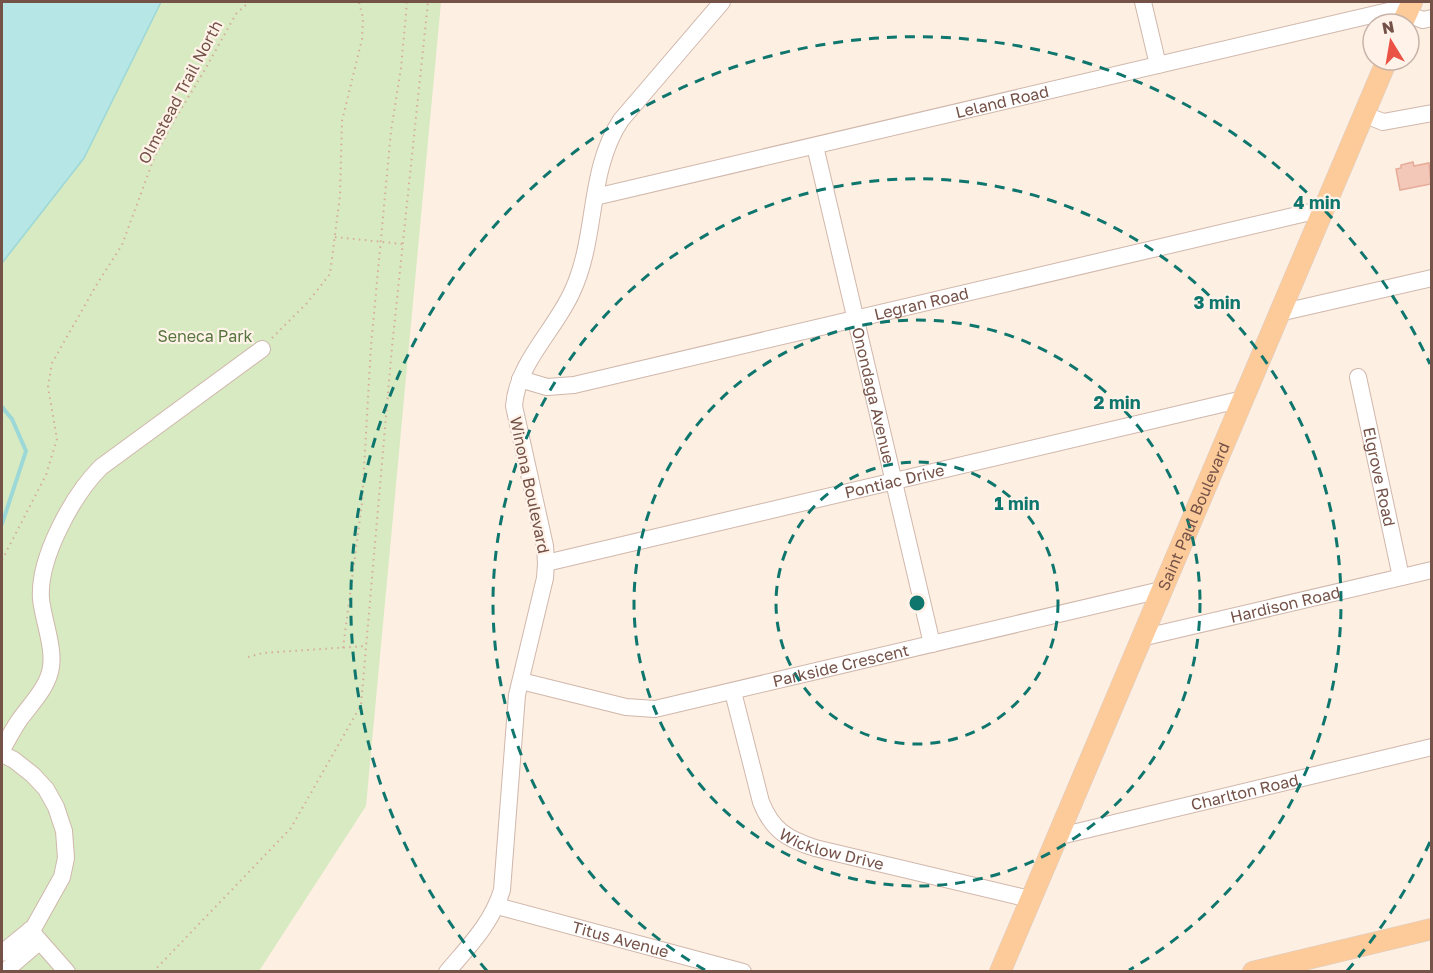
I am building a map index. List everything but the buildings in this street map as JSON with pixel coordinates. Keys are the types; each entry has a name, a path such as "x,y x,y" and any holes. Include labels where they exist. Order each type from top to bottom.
{"main road":[{"name":"Saint Paul Boulevard","path":"1000,972 1382,72"},
{"path":"1253,972 1431,928"}],"street":[{"name":"Winona Boulevard","path":"447,972 487,925 497,906 504,876 517,694 546,563 545,546 513,406 515,391 572,293 583,265 605,150 616,127 722,2"},
{"path":"1143,2 1158,65"},
{"name":"Leland Road","path":"595,197 1158,65 1361,22"},
{"path":"1363,114 1389,122 1431,113"},
{"name":"Onondaga Avenue","path":"815,146 932,644"},
{"name":"Legran Road","path":"520,379 547,387 574,385 1323,208"},
{"path":"1279,313 1431,278"},
{"path":"67,972 35,936 34,927 62,877 66,858 64,831 56,807 46,789 24,767 2,752 18,722 44,687 51,671 41,583 52,547 73,500 101,467 262,349"},
{"name":"Elgrove Road","path":"1358,377 1401,577"},
{"name":"Pontiac Drive","path":"546,563 1243,399"},
{"name":"Hardison Road","path":"1141,638 1431,570"},
{"name":"Parkside Crescent","path":"520,681 640,709 669,707 1161,590"},
{"name":"Wicklow Drive","path":"733,692 761,802 775,827 786,836 815,848 1030,899"},
{"name":"Charlton Road","path":"1056,837 1431,747"},
{"name":"Titus Avenue","path":"497,906 694,966 743,972"},
{"path":"2,953 35,936"},
{"path":"4,972 35,936"}],"path":[{"name":"Olmstead Trail North","path":"2,560 46,475 57,439 48,387 52,363 122,245 154,158 175,119 236,14 249,2"},
{"path":"262,349 307,303 330,274 340,195 342,121 362,39 363,18 359,2"},
{"path":"343,648 362,504 371,346 391,131 401,68 407,2"},
{"path":"153,972 291,828 361,705 402,244 428,2"},
{"path":"335,237 402,244"},
{"path":"248,657 263,653 366,646"}],"green space":[{"name":"Seneca Park","path":"161,2 441,2 366,806 259,971 2,971 2,263 84,158"}],"water":[{"path":"2,2 161,2 84,158 2,263"}],"waterway":[{"path":"2,407 12,419 26,451 2,524"}]}
